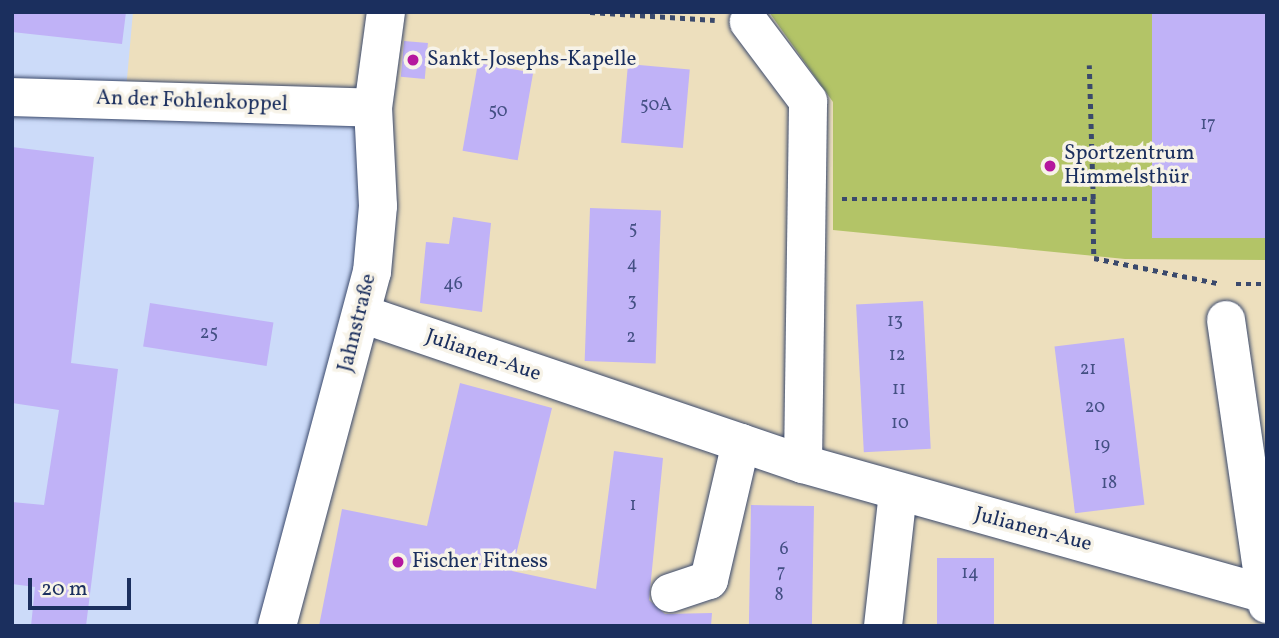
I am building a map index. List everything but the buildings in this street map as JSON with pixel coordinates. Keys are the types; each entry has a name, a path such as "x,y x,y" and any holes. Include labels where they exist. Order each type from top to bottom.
{"street":[{"name":"Jahnstraße","path":"276,626 362,314 377,239 373,108 386,12"},
{"path":"749,22 808,101 809,199 803,464"},
{"name":"An der Fohlenkoppel","path":"12,97 373,108"},
{"path":"1224,302 1266,597"},
{"name":"Julianen-Aue","path":"362,314 803,464 1266,597"},
{"path":"670,593 709,580 741,443"},
{"path":"883,626 898,493"}],"path":[{"path":"590,12 749,22"},
{"path":"1089,65 1094,258 1224,302"},
{"path":"809,199 1093,199"}],"shaded area":[{"path":"12,12 133,12 125,101 373,108 378,206 277,626 12,626"}],"green space":[{"name":"Sportzentrum Himmelsthür","path":"769,12 1267,12 1267,260 1125,259 833,230 833,102"}],"place":[{"name":"Sankt-Josephs-Kapelle","path":"413,60"},
{"name":"Sportzentrum Himmelsthür","path":"1050,166"},
{"name":"Fischer Fitness","path":"398,562"}]}
